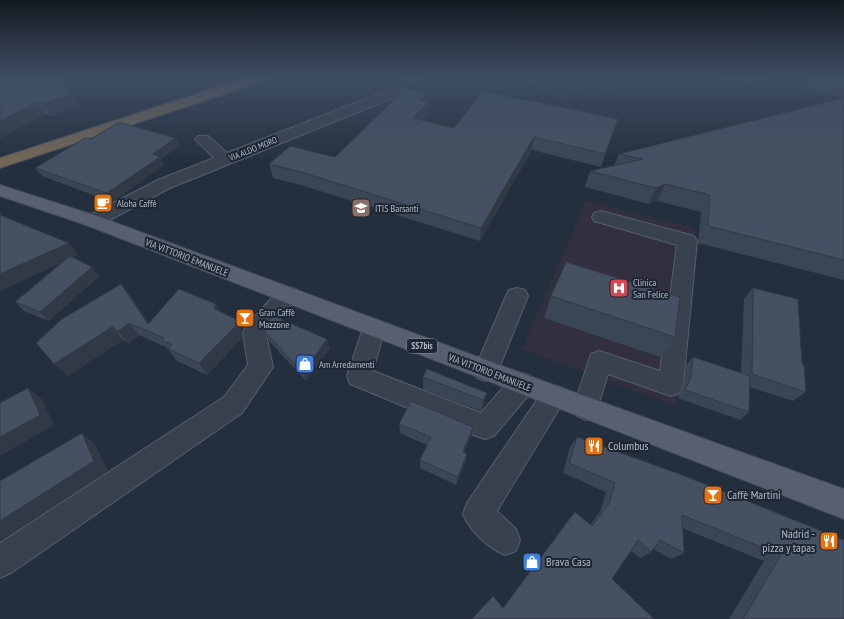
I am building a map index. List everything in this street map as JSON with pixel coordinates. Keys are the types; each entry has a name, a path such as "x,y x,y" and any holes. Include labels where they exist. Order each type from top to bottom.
{"highway":[{"path":"0,163 156,106"},
{"path":"0,150 160,106"}],"main road":[{"name":"VIA VITTORIO EMANUELE","path":"0,190 93,221 486,371 844,504"}],"street":[{"name":"VIA ALDO MORO","path":"93,221 164,184 361,106"},
{"path":"203,139 225,160"},
{"path":"586,408 599,361 671,385 687,241 601,217"},
{"path":"0,562 233,405 261,367 254,333 288,295"},
{"path":"486,371 517,296"},
{"path":"374,328 359,376 485,427 522,384"},
{"path":"505,540 478,514 554,396"}],"shaded area":[{"name":"Clinica San Felice","path":"586,201 695,228 682,364 676,406 522,349"}],"building":[{"path":"0,106 29,106 0,121"},
{"path":"388,106 424,106 413,118 454,128 471,106 555,106 618,119 605,154 534,137 481,228 301,172 269,164 290,146 335,157"},
{"path":"812,106 844,106 844,260 708,226 710,195 665,184 656,188 590,171 643,159 619,154"},
{"path":"119,122 175,138 153,154 160,157 107,193 35,168 85,138 91,139"},
{"path":"0,215 69,243 0,274"},
{"path":"70,256 92,267 40,312 15,302"},
{"path":"566,262 680,297 675,337 551,296"},
{"path":"121,284 148,324 179,289 216,304 214,309 236,319 236,326 199,363 168,349 172,345 161,340 164,338 129,323 118,331 112,327 54,364 36,343 62,319"},
{"path":"753,288 798,299 802,364 804,365 806,392 752,374"},
{"name":"Am Arredamenti","path":"273,316 327,339 303,373 265,332 264,327"},
{"path":"693,357 750,376 749,412 685,390 691,377"},
{"path":"427,369 487,393 483,400 423,377"},
{"path":"28,388 40,415 0,437 0,403"},
{"path":"411,401 473,427 463,452 467,454 458,477 420,460 431,437 399,424"},
{"path":"82,433 94,461 0,521 0,481"},
{"path":"577,437 685,476 844,540 844,619 743,619 781,555 682,515 684,553 660,540 651,552 638,540 612,579 654,619 472,619 493,596 503,608 575,512 592,526 609,504 615,483 569,463"}],"place":[{"name":"Aloha Caffè","path":"103,203"},
{"name":"ITIS Barsanti","path":"361,208"},
{"name":"Clinica San Felice","path":"619,288"},
{"name":"Gran Caffè Mazzone","path":"245,318"},
{"name":"Am Arredamenti","path":"305,364"},
{"name":"Columbus","path":"594,446"},
{"name":"Caffè Martini","path":"713,495"},
{"name":"Nadrid - pizza y tapas","path":"829,541"},
{"name":"Brava Casa","path":"532,562"}]}
